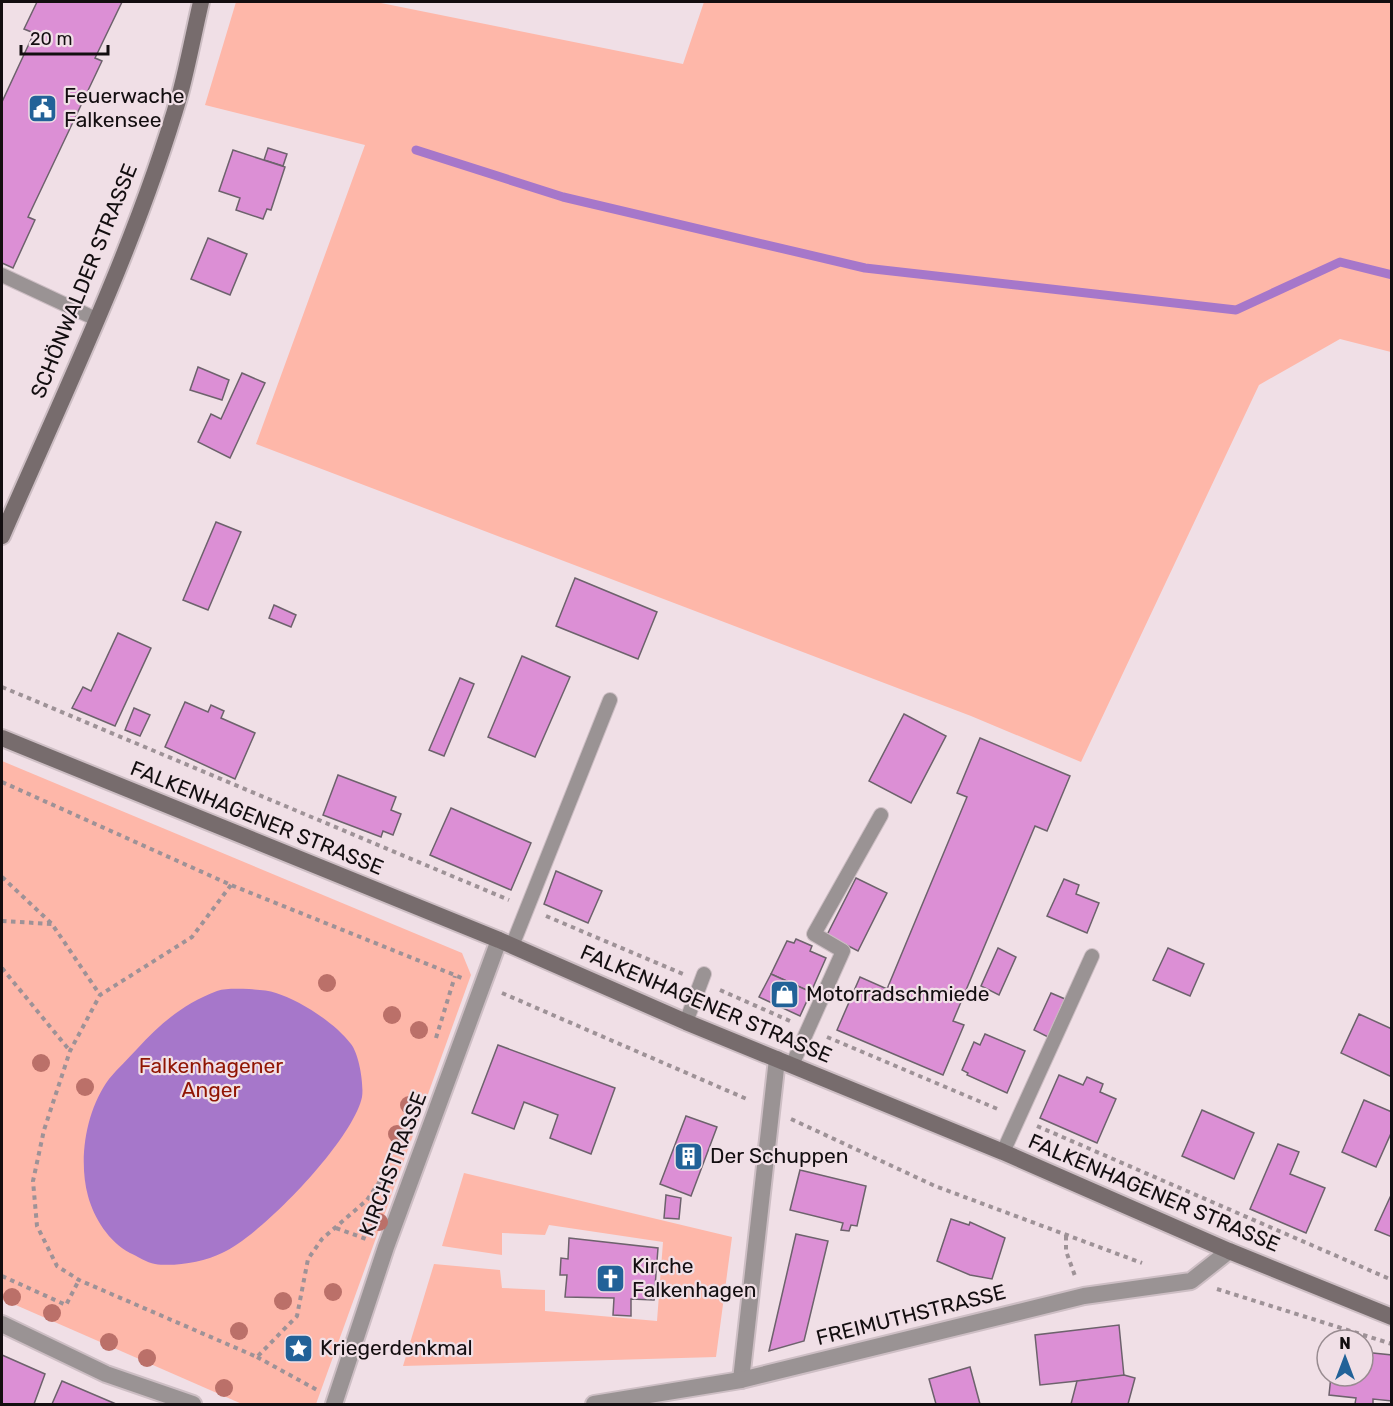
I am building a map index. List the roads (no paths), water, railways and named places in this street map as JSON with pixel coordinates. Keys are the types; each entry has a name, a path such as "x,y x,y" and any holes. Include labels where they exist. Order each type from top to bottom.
{"main road":[{"name":"SCHÖNWALDER STRASSE","path":"2,536 96,319 138,215 180,94 201,2"},
{"name":"FALKENHAGENER STRASSE","path":"2,738 506,943 686,1022 1003,1152 1228,1251 1392,1317"}],"street":[{"name":"KIRCHSTRASSE","path":"334,1402 386,1246 483,985 506,943"},
{"path":"741,1380 772,1110 785,1062"},
{"name":"FREIMUTHSTRASSE","path":"601,1404 741,1380 1084,1296 1191,1281 1228,1251"},
{"path":"2,1324 106,1374 193,1404"}],"lane":[{"path":"2,275 96,319"},
{"path":"506,943 610,700"},
{"path":"785,1062 843,951 814,934 881,815"},
{"path":"1003,1152 1092,956"},
{"path":"686,1022 704,974"}],"waterway":[{"path":"416,150 563,197 865,268 1236,310 1340,262 1392,275"}],"place":[{"name":"Feuerwache Falkensee","path":"43,108"},
{"name":"Motorradschmiede","path":"785,994"},
{"name":"Der Schuppen","path":"689,1156"},
{"name":"Kirche Falkenhagen","path":"611,1278"},
{"name":"Kriegerdenkmal","path":"299,1348"}],"park label":[{"name":"Falkenhagener Anger","path":"211,1078"}]}
